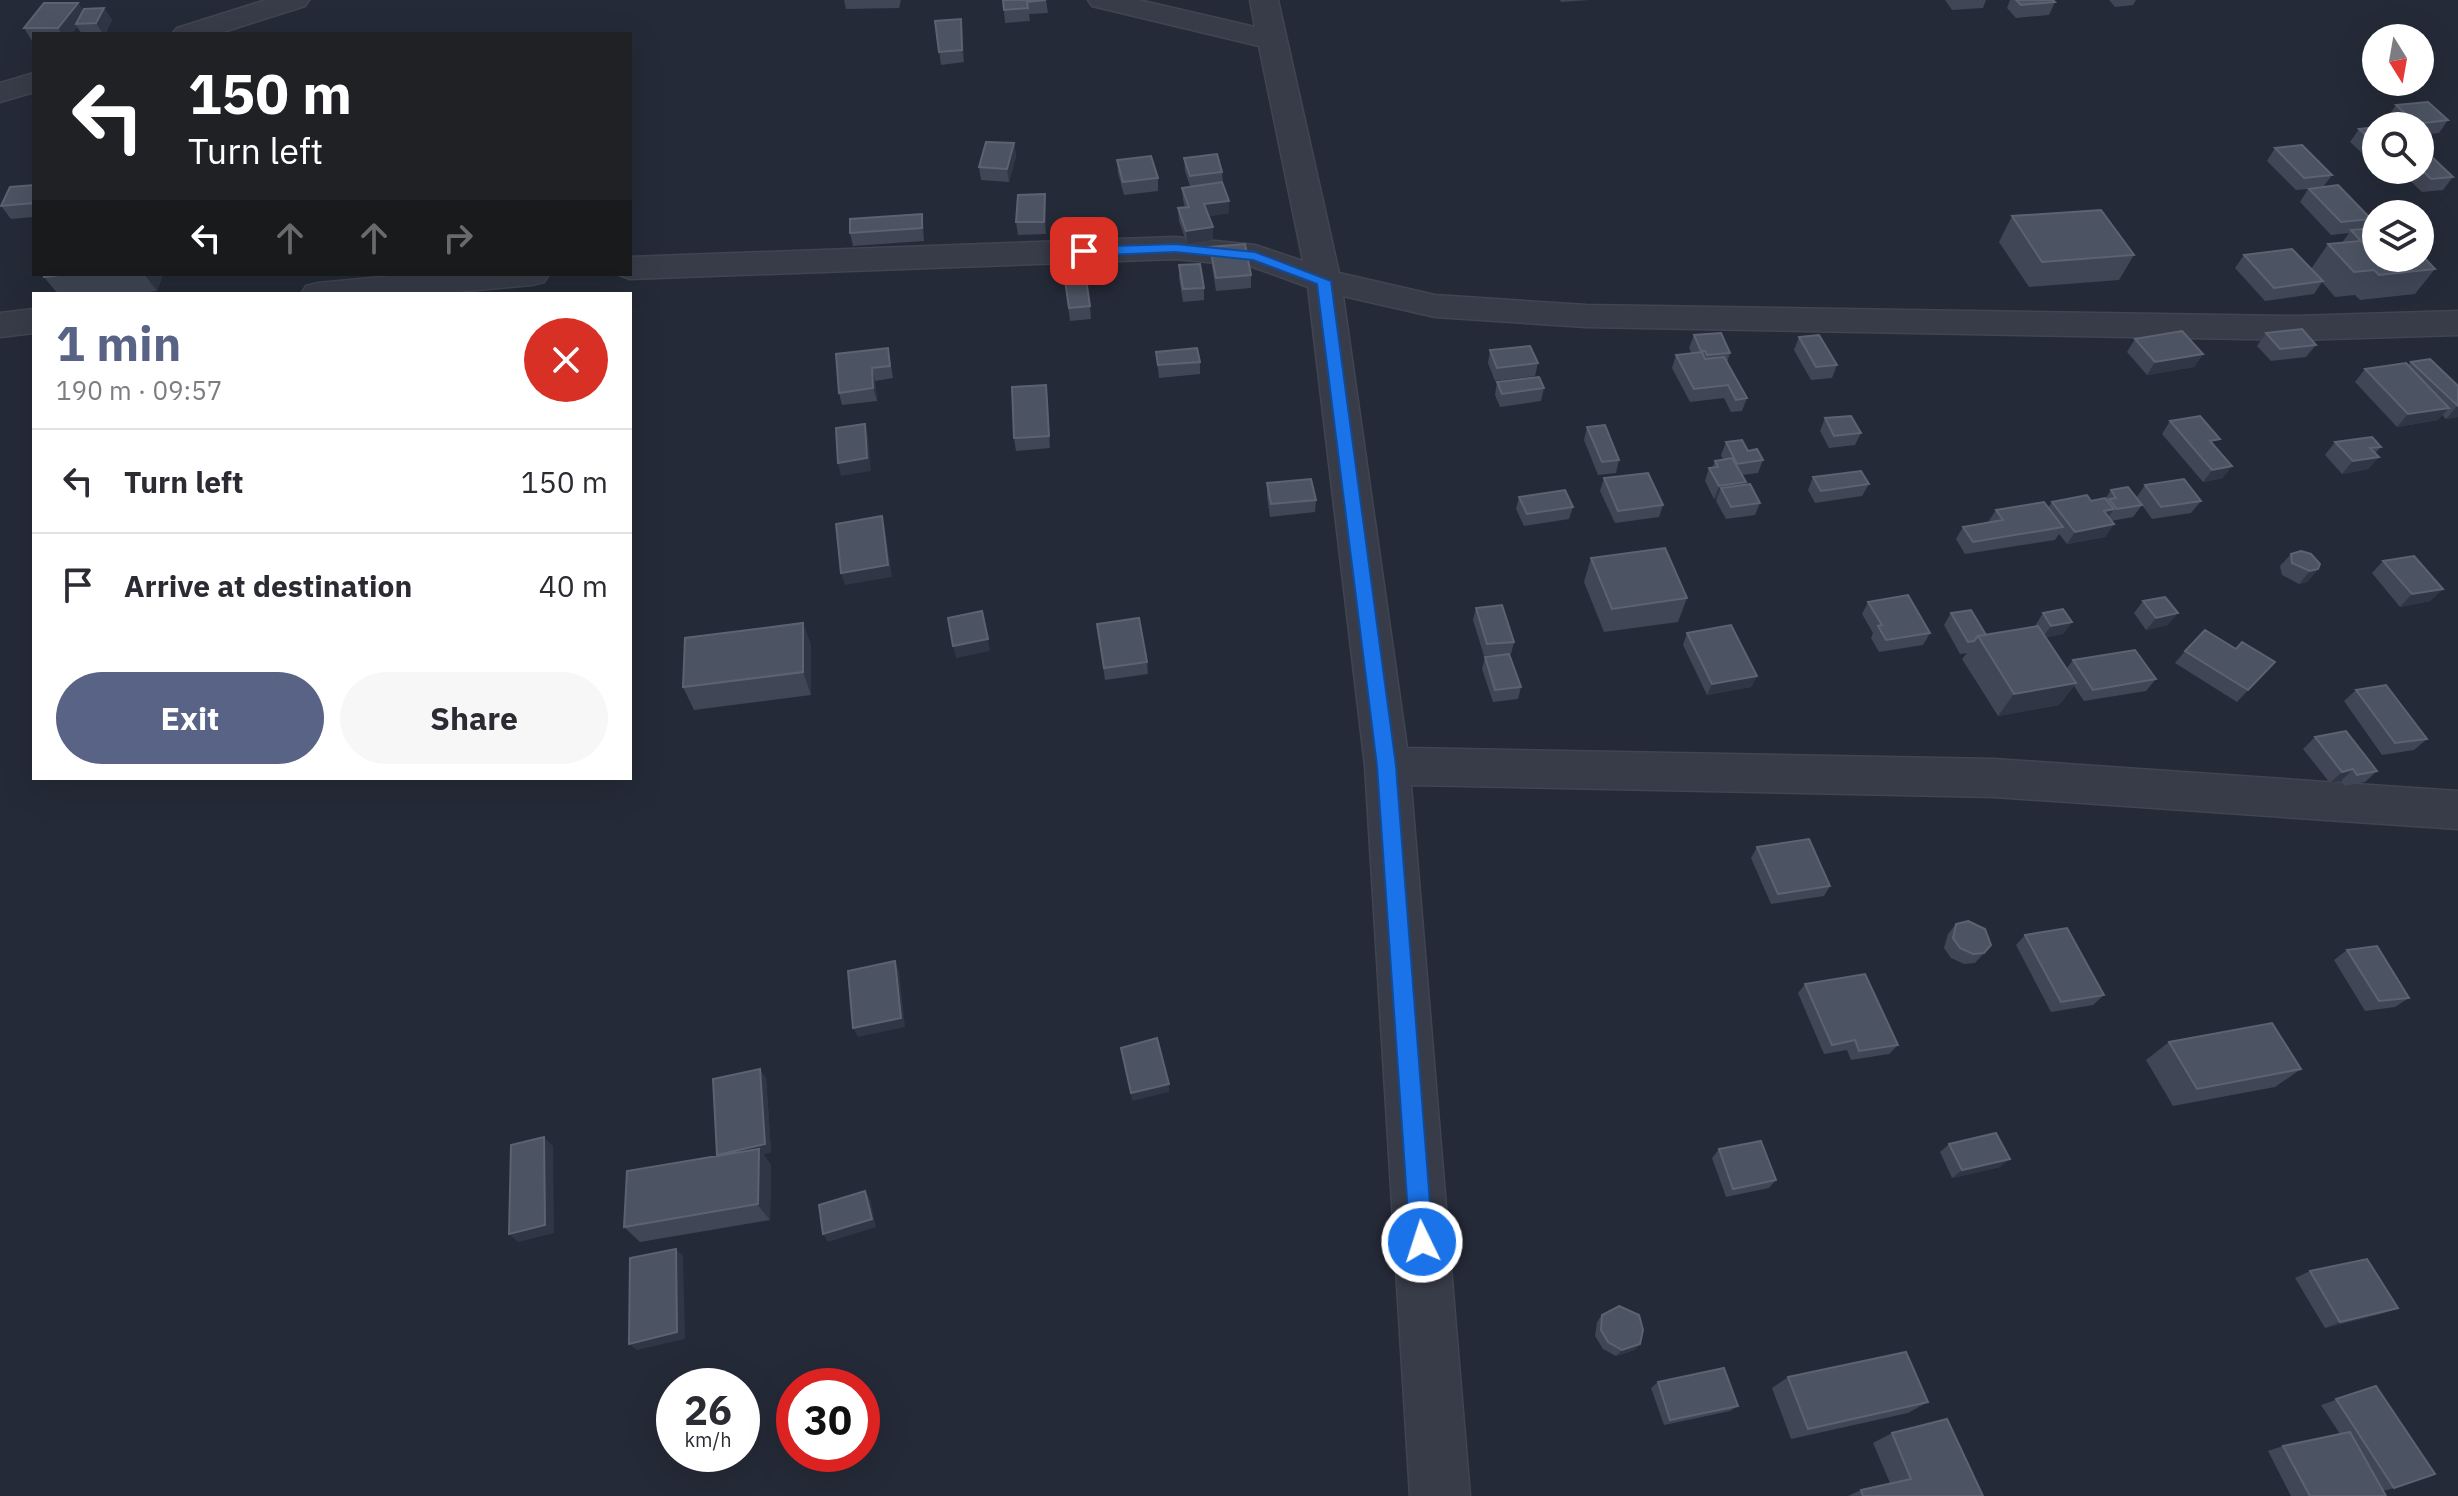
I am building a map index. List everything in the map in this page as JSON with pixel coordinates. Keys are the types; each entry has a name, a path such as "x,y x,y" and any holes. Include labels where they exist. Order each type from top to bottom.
{"street":[{"path":"193,32 295,0"},
{"path":"1102,0 1268,20 1324,281 1387,766 1440,1496"},
{"path":"0,93 32,83"},
{"path":"632,268 1175,248 1255,256 1324,281 1435,306 1586,316 2296,328 2458,323"},
{"path":"339,292 511,276"},
{"path":"0,325 32,321"},
{"path":"1387,766 1994,778 2458,810"}],"building":[{"path":"1003,0 1046,0 1027,2 1028,8 1004,10"},
{"path":"2016,0 2053,0 2055,2 2021,5"},
{"path":"44,3 78,3 58,28 24,28"},
{"path":"104,8 96,23 76,24 84,9"},
{"path":"961,19 962,50 939,52 935,21"},
{"path":"2428,102 2448,120 2434,122 2434,112 2403,112 2396,105"},
{"path":"986,142 1014,143 1007,169 979,167"},
{"path":"2302,145 2332,175 2304,178 2275,148"},
{"path":"1217,154 1222,172 1190,176 1184,158"},
{"path":"1151,156 1158,178 1123,182 1117,160"},
{"path":"2434,159 2453,177 2434,179"},
{"path":"1222,182 1229,201 1204,204 1213,227 1186,231 1178,208 1189,207 1182,188"},
{"path":"32,185 32,203 1,206 10,187"},
{"path":"2338,185 2362,210 2362,220 2341,222 2309,189"},
{"path":"1045,194 1044,222 1016,222 1018,195"},
{"path":"2101,210 2134,255 2042,262 2012,216"},
{"path":"922,214 922,228 850,233 850,219"},
{"path":"2362,229 2362,271 2354,272 2328,244 2361,241 2351,230"},
{"path":"1245,244 1251,275 1216,278 1210,247"},
{"path":"2292,249 2323,281 2274,288 2244,255"},
{"path":"1200,264 1204,288 1183,289 1179,265"},
{"path":"1085,272 1090,306 1069,308 1064,274"},
{"path":"2376,272 2407,272 2379,275"},
{"path":"2302,329 2316,345 2280,349 2266,333"},
{"path":"2182,331 2203,354 2155,362 2135,339"},
{"path":"1721,333 1730,353 1707,355 1701,351 1694,335"},
{"path":"1819,335 1837,365 1816,367 1799,337"},
{"path":"1530,346 1538,363 1497,368 1490,350"},
{"path":"888,348 890,366 872,368 873,388 839,393 836,354"},
{"path":"1197,348 1200,362 1158,365 1156,352"},
{"path":"1702,352 1705,359 1724,357 1747,398 1736,400 1728,385 1694,389 1676,355"},
{"path":"2430,359 2458,386 2458,406 2411,362"},
{"path":"2406,363 2449,408 2408,414 2365,369"},
{"path":"1539,377 1544,388 1502,394 1497,382"},
{"path":"1046,385 1049,436 1014,438 1012,387"},
{"path":"1851,416 1861,433 1834,436 1825,418"},
{"path":"2200,416 2220,439 2210,441 2232,466 2212,470 2170,421"},
{"path":"865,424 867,458 838,463 836,428"},
{"path":"1605,425 1619,460 1602,462 1587,427"},
{"path":"2372,437 2381,447 2370,448 2379,457 2353,461 2335,442"},
{"path":"1742,440 1748,451 1757,449 1763,460 1737,464 1726,442"},
{"path":"1732,458 1746,482 1719,486 1709,468 1718,467 1715,461"},
{"path":"1861,471 1869,484 1821,491 1813,477"},
{"path":"1648,473 1663,505 1618,511 1604,478"},
{"path":"1311,479 1316,500 1271,504 1267,483"},
{"path":"2184,479 2201,501 2161,507 2145,485"},
{"path":"1750,484 1760,503 1731,507 1721,488"},
{"path":"2128,487 2142,505 2117,509 2109,499 2116,498 2111,490"},
{"path":"1565,490 1573,507 1527,514 1519,497"},
{"path":"2087,495 2091,501 2105,498 2114,509 2104,511 2114,524 2075,532 2052,502"},
{"path":"2044,502 2063,527 1973,542 1963,527 2003,520 1996,510"},
{"path":"882,516 888,565 841,573 836,524"},
{"path":"1665,548 1687,598 1612,609 1591,558"},
{"path":"2301,551 2311,554 2320,564 2318,569 2310,571 2292,563 2291,554"},
{"path":"2414,556 2443,589 2412,594 2383,561"},
{"path":"1908,595 1930,633 1886,640 1878,626 1882,625 1868,602"},
{"path":"2165,597 2178,613 2156,618 2143,601"},
{"path":"1502,605 1514,642 1487,644 1476,608"},
{"path":"2063,609 2072,622 2051,626 2043,613"},
{"path":"1971,610 1986,635 1968,642 1951,613"},
{"path":"982,611 988,639 953,646 948,618"},
{"path":"1139,618 1147,662 1104,668 1097,624"},
{"path":"803,623 803,672 683,687 685,638"},
{"path":"1731,625 1757,676 1712,684 1687,633"},
{"path":"2038,626 2076,683 2014,694 1978,636"},
{"path":"2205,630 2236,649 2242,642 2275,662 2248,690 2185,651"},
{"path":"2135,650 2156,679 2093,690 2073,660"},
{"path":"1509,654 1521,687 1495,690 1485,657"},
{"path":"2386,685 2427,739 2395,743 2356,690"},
{"path":"2346,731 2377,771 2357,775 2353,769 2342,772 2315,737"},
{"path":"1809,839 1830,886 1778,894 1757,847"},
{"path":"1968,921 1985,929 1991,945 1984,953 1973,954 1960,948 1953,938 1956,924"},
{"path":"2067,928 2104,995 2061,1002 2025,935"},
{"path":"2377,946 2409,998 2379,1001 2347,950"},
{"path":"895,961 901,1018 853,1028 848,971"},
{"path":"1865,974 1898,1045 1859,1051 1855,1040 1832,1045 1805,984"},
{"path":"2272,1023 2301,1069 2197,1089 2169,1042"},
{"path":"1157,1038 1169,1084 1131,1093 1121,1048"},
{"path":"760,1069 765,1144 717,1155 713,1079"},
{"path":"1996,1133 2010,1159 1962,1170 1949,1144"},
{"path":"544,1137 545,1225 509,1234 511,1145"},
{"path":"1761,1141 1776,1180 1733,1189 1719,1149"},
{"path":"759,1149 758,1204 624,1227 627,1171"},
{"path":"865,1191 872,1219 823,1234 819,1205"},
{"path":"676,1249 677,1332 629,1344 630,1258"},
{"path":"2367,1259 2398,1308 2340,1322 2310,1271"},
{"path":"1619,1306 1639,1315 1643,1330 1640,1344 1622,1350 1608,1342 1601,1330 1602,1315"},
{"path":"1906,1352 1928,1402 1808,1429 1788,1377"},
{"path":"1724,1368 1738,1406 1670,1420 1658,1382"},
{"path":"2376,1386 2435,1474 2394,1488 2336,1399"},
{"path":"1947,1419 1983,1496 1863,1496 1861,1490 1911,1479 1892,1433"},
{"path":"2350,1432 2386,1496 2310,1496 2283,1446"}],"route":[{"path":"1084,251 1175,248 1255,256 1324,281 1387,766 1422,1242"}]}
